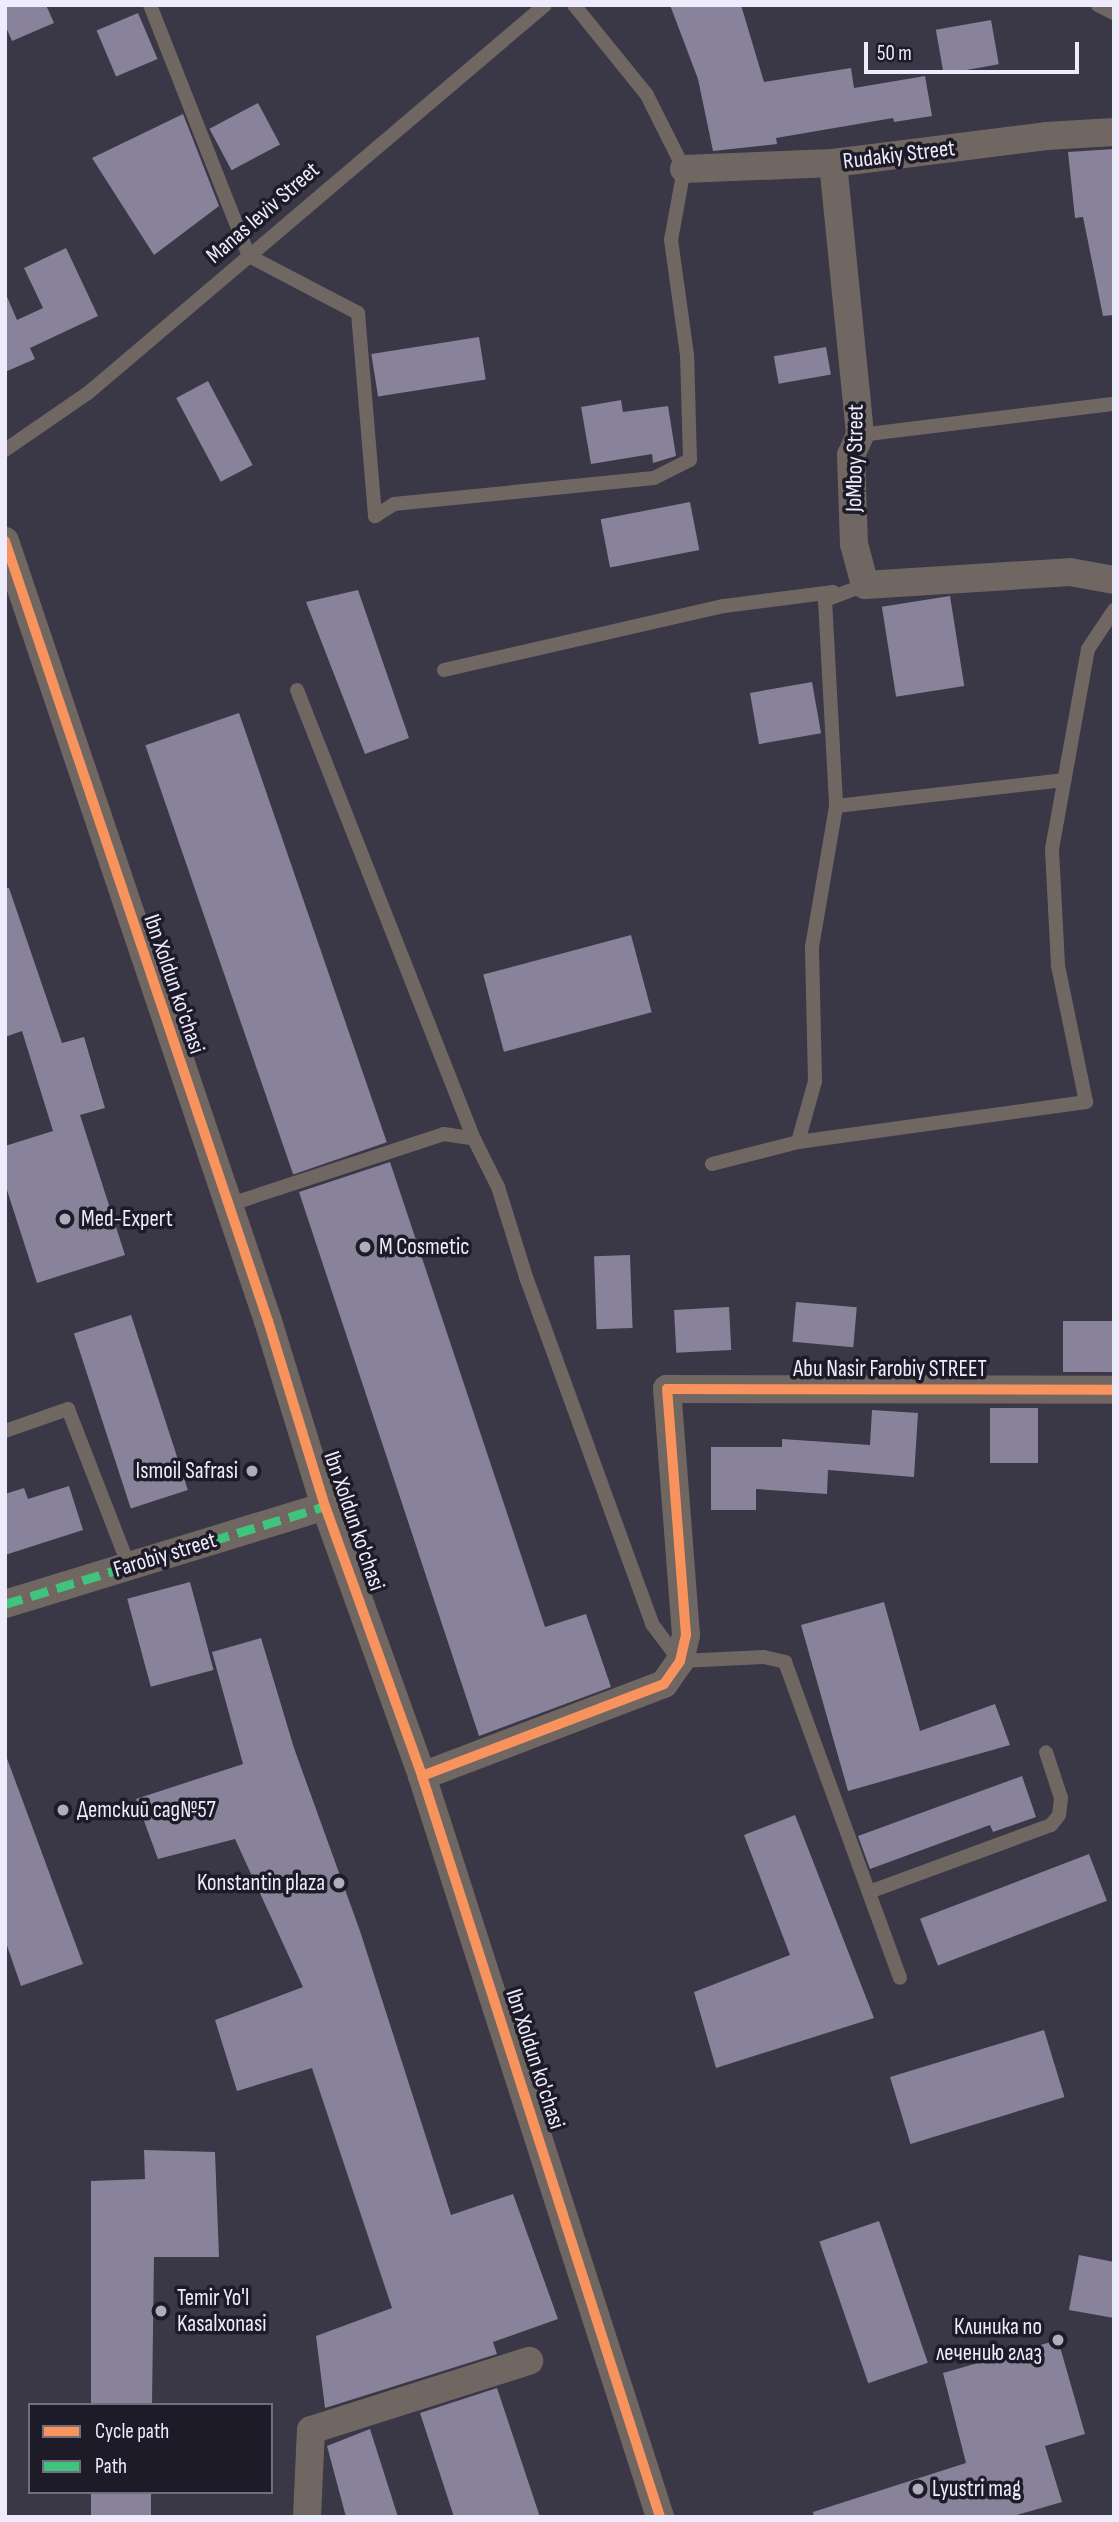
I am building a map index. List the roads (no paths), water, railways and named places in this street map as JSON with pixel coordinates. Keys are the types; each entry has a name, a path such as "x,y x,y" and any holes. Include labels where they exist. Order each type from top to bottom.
{"street":[{"name":"Rudakiy Street","path":"684,169 834,163 1046,135 1114,132"},
{"name":"JoMboy Street","path":"834,163 860,435 850,455 854,544 865,585"},
{"name":"Ibn Xoldun ko'chasi","path":"7,550 228,1205 325,1506 422,1776 660,2517"},
{"path":"865,585 1070,572 1114,580"},
{"name":"Abu Nasir Farobiy STREET","path":"680,1661 686,1635 667,1389 1114,1390"},
{"name":"Farobiy street","path":"5,1604 325,1506"},
{"path":"422,1776 664,1684 680,1661"},
{"path":"307,2517 312,2430 529,2361"}],"lane":[{"path":"150,5 248,256 358,313 375,516 394,504 654,478 690,460 687,355 671,240 684,169 647,94 574,5"},
{"name":"Manas leviv Street","path":"5,450 88,393 545,5"},
{"path":"1098,5 1114,13"},
{"path":"860,435 1114,404"},
{"path":"444,670 724,606 865,585"},
{"path":"799,1142 815,1081 812,947 836,806 825,600 865,585"},
{"path":"712,1164 799,1142 1086,1102 1058,965 1052,849 1088,649 1114,610"},
{"path":"297,690 474,1139 498,1188 526,1277 652,1625 680,1661 764,1657 785,1662 900,1978"},
{"path":"836,806 1065,780"},
{"path":"228,1205 444,1134 474,1139"},
{"path":"5,1431 68,1409 129,1566"},
{"path":"869,1892 1051,1825 1059,1815 1061,1798 1046,1752"}],"place":[{"name":"Med-Expert","path":"65,1219"},
{"name":"M Cosmetic","path":"365,1247"},
{"name":"Ismoil Safrasi","path":"252,1471"},
{"name":"Детский сад№57","path":"63,1810"},
{"name":"Konstantin plaza","path":"339,1883"},
{"name":"Temir Yo'l Kasalxonasi","path":"161,2311"},
{"name":"Клиника по лечению глаз","path":"1058,2340"},
{"name":"Lyustri mag","path":"918,2489"}]}
